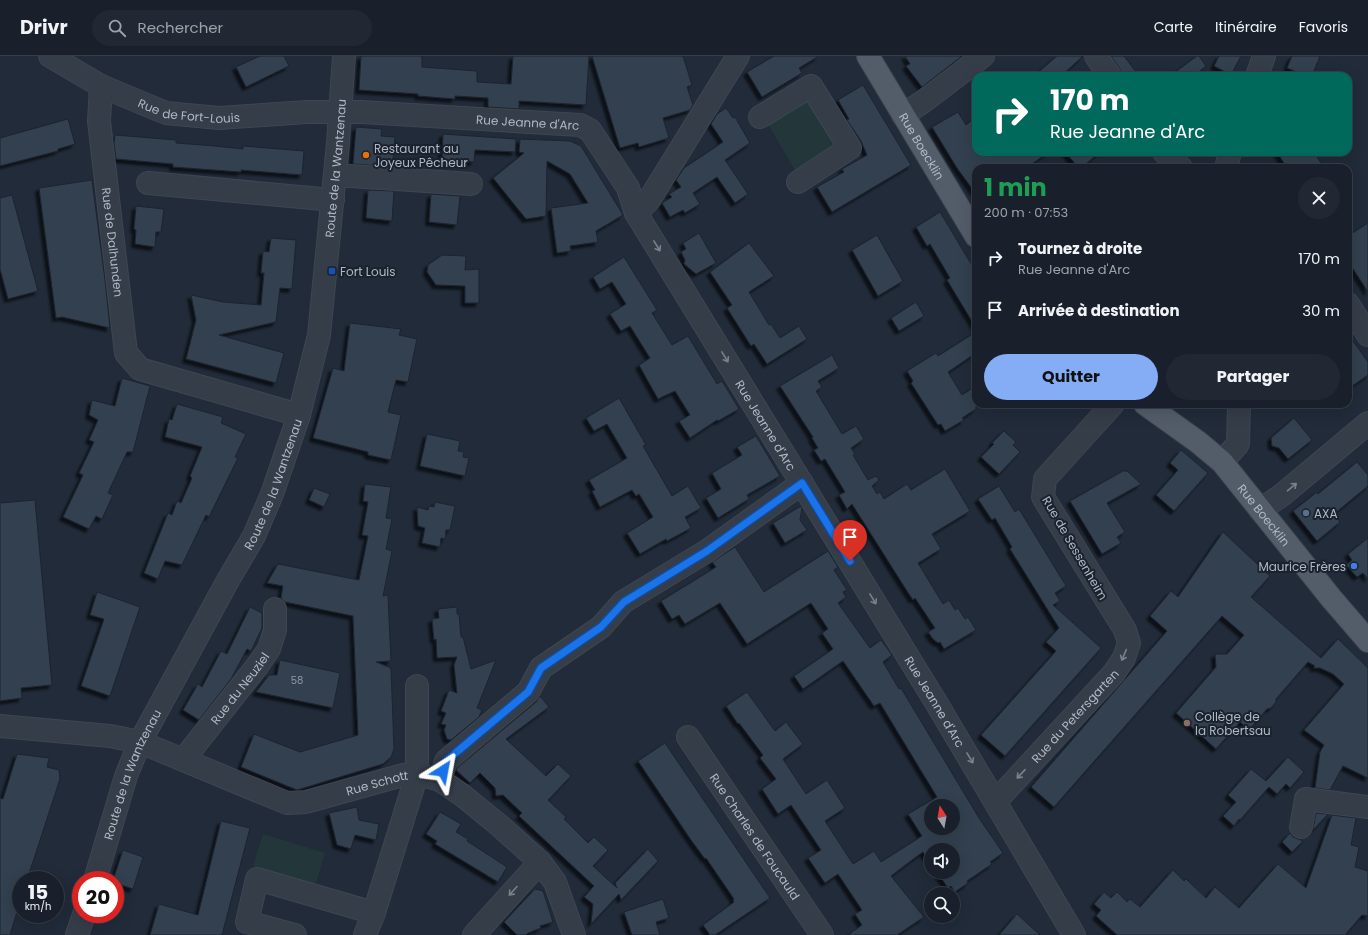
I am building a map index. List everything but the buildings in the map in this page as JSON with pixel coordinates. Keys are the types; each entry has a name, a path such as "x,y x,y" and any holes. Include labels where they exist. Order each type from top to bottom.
{"main road":[{"name":"Rue Boecklin","path":"868,56 972,229"},
{"name":"Rue Boecklin","path":"1151,408 1198,442 1222,462 1330,598 1368,641"}],"street":[{"name":"Rue de Fort-Louis","path":"50,56 101,86 166,113 219,118 307,112 340,112"},
{"name":"Route de la Wantzenau","path":"98,871 126,776 140,742 227,582 254,536 272,494 299,415 318,335 335,175 344,56"},
{"path":"636,213 649,200 738,56"},
{"path":"904,115 983,56"},
{"path":"1096,56 1107,72"},
{"path":"1258,72 1264,56"},
{"name":"Rue de Dalhunden","path":"101,86 99,121 126,353 140,369 299,415"},
{"path":"760,117 812,86 850,148 798,182"},
{"name":"Rue Jeanne d'Arc","path":"340,112 369,112 580,125 590,130 628,188 636,213 996,801 1074,935"},
{"path":"1168,156 1177,164"},
{"path":"335,175 472,184"},
{"path":"148,183 332,200"},
{"path":"1352,310 1368,336"},
{"name":"Rue de Sessenheim","path":"1109,408 1045,479 1042,497 1118,620"},
{"path":"1222,462 1238,444 1238,408"},
{"path":"1260,510 1282,495 1368,423"},
{"path":"440,780 446,761 528,692 541,668 601,627 624,602 707,551 802,483"},
{"name":"Rue du Neuziel","path":"184,759 269,649 275,630 275,609"},
{"name":"Rue du Petersgarten","path":"996,801 1117,668 1124,658 1129,642 1125,630 1118,620"},
{"path":"365,935 374,913 418,774 417,686"},
{"name":"Rue Schott","path":"0,726 110,736 140,742 287,802 306,802 403,775 418,774 440,780 500,826 540,862 555,882 574,935"},
{"name":"Rue Charles de Foucauld","path":"688,737 822,935"},
{"path":"1301,827 1306,799 1368,807"},
{"path":"474,935 540,862"},
{"path":"295,935 247,922 257,879 374,913"},
{"path":"77,935 81,923"}],"green space":[{"path":"809,91 844,147 799,177 765,119"},
{"path":"263,834 325,853 315,886 253,866"}],"place":[{"name":"Restaurant au Joyeux Pêcheur","path":"366,155"},
{"name":"Fort Louis","path":"332,271"},
{"name":"AXA","path":"1306,513"},
{"name":"Maurice Frères","path":"1354,566"},
{"name":"Collège de la Robertsau","path":"1187,723"}],"route":[{"path":"443,771 446,761 528,692 541,668 601,627 624,602 707,551 802,483 850,561"}]}
